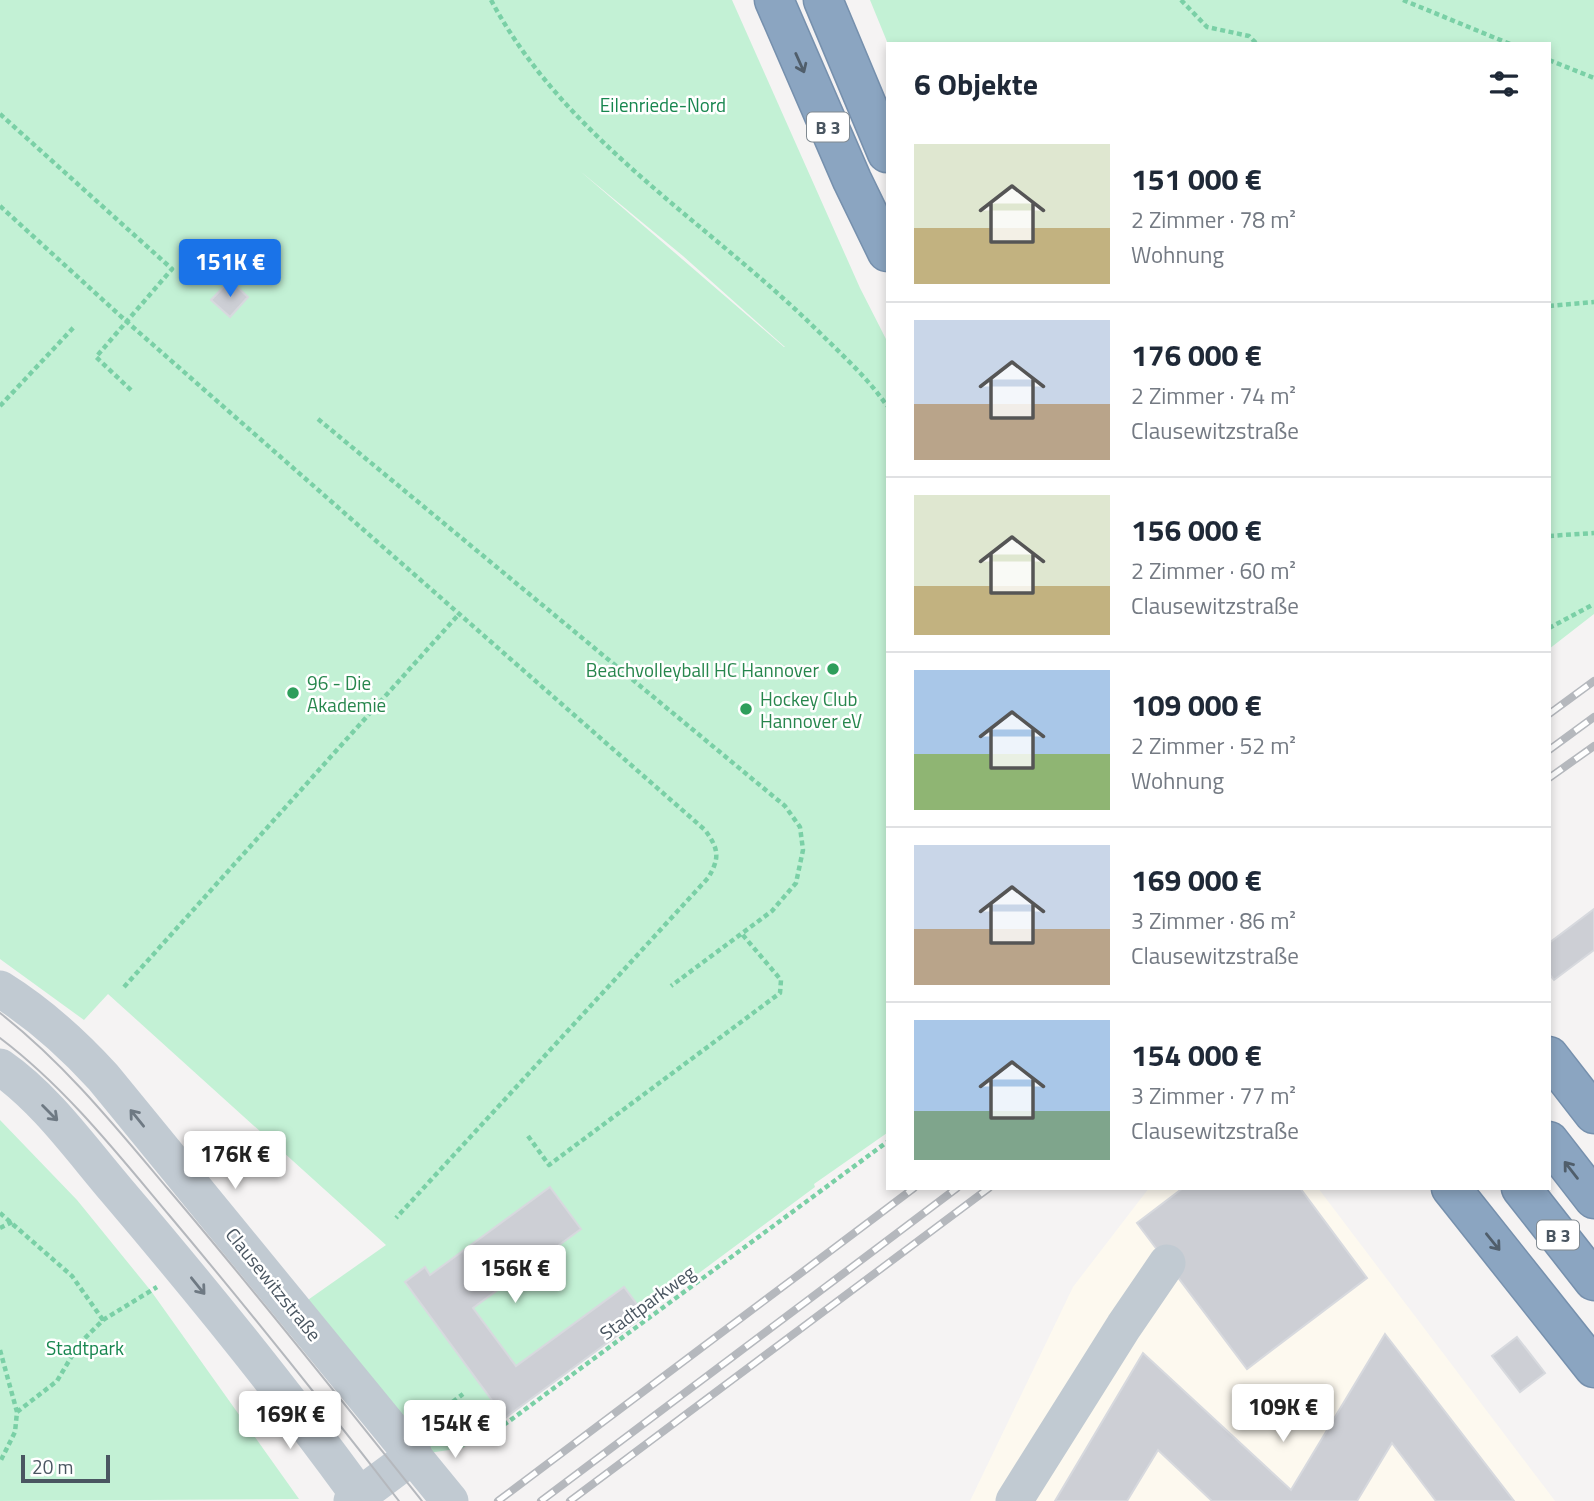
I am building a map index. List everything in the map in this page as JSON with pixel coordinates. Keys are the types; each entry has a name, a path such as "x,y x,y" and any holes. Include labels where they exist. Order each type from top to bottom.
{"highway":[{"name":"B 3","path":"774,0 852,180 886,250"},
{"name":"B 3","path":"823,0 886,151"},
{"path":"1551,1059 1594,1114"},
{"name":"B 3","path":"1551,1144 1594,1199"},
{"path":"1453,1190 1594,1368"},
{"name":"B 3","path":"1523,1190 1594,1282"}],"street":[{"name":"Clausewitzstraße","path":"0,989 37,1012 67,1038 427,1445 450,1501"},
{"path":"0,1067 55,1118 183,1268 266,1371 358,1499 427,1445"},
{"path":"1014,1501 1124,1326 1167,1263"}],"path":[{"path":"491,0 508,32 583,125 785,298 875,388 886,404"},
{"path":"1181,0 1207,27 1249,36 1255,42"},
{"path":"1403,0 1505,42"},
{"path":"1551,61 1594,78"},
{"path":"0,114 172,269 96,357 133,392"},
{"path":"0,206 126,321 705,830 717,846 718,861 708,878 396,1218"},
{"path":"1551,306 1594,302"},
{"path":"0,405 74,327"},
{"path":"318,419 785,806 800,827 803,850 796,883 772,911 671,986"},
{"path":"1551,536 1594,533"},
{"path":"1551,627 1594,604"},
{"path":"124,987 459,614"},
{"path":"528,1136 549,1165 780,993 781,980 742,933"},
{"name":"Stadtparkweg","path":"427,1445 491,1433 508,1422 886,1143"},
{"path":"0,1213 72,1276 103,1320"},
{"path":"0,1228 13,1222"},
{"path":"17,1412 57,1381 79,1343 103,1320 183,1268"},
{"path":"0,1350 17,1412 15,1432 0,1462"},
{"path":"427,1445 439,1412 463,1394"}],"shaded area":[{"path":"1147,1190 1320,1190 1555,1501 970,1501 1073,1287"}],"green space":[{"name":"Eilenriede-Nord","path":"0,0 732,0 860,288 886,339 886,1134 814,1184 815,1187 463,1448 414,1455 295,1309 386,1245 108,994 84,1020 0,959","holes":["580,171 683,256 784,347"]},
{"path":"870,0 1594,0 1594,614 1551,647 1551,42 887,42"},
{"name":"Stadtpark","path":"0,1120 77,1200 151,1291 299,1499 0,1501"}],"building":[{"path":"230,280 248,297 230,317 211,300"},
{"path":"1594,909 1594,950 1554,980 1551,976 1551,941"},
{"path":"550,1187 581,1229 473,1308 516,1366 624,1287 645,1315 505,1418 405,1282 425,1267 430,1275"},
{"path":"1180,1190 1301,1190 1367,1278 1247,1369 1137,1223"},
{"path":"1385,1334 1514,1501 1436,1501 1392,1443 1357,1501 1212,1501 1158,1450 1127,1501 1055,1501 1143,1353 1291,1490"},
{"path":"1517,1337 1545,1373 1520,1392 1492,1356"}],"tram line":[{"path":"0,1013 68,1074 109,1119 422,1501"},
{"path":"0,1038 47,1078 110,1145 257,1321 399,1501"}],"railway":[{"path":"1551,713 1594,681"},
{"path":"1551,749 1594,717"},
{"path":"1551,777 1594,746"},
{"path":"498,1501 911,1190"},
{"path":"541,1501 954,1190"},
{"path":"570,1501 986,1190"}],"place":[{"name":"Beachvolleyball HC Hannover","path":"833,669"},
{"name":"96 - Die Akademie","path":"293,693"},
{"name":"Hockey Club Hannover eV","path":"746,709"}]}
